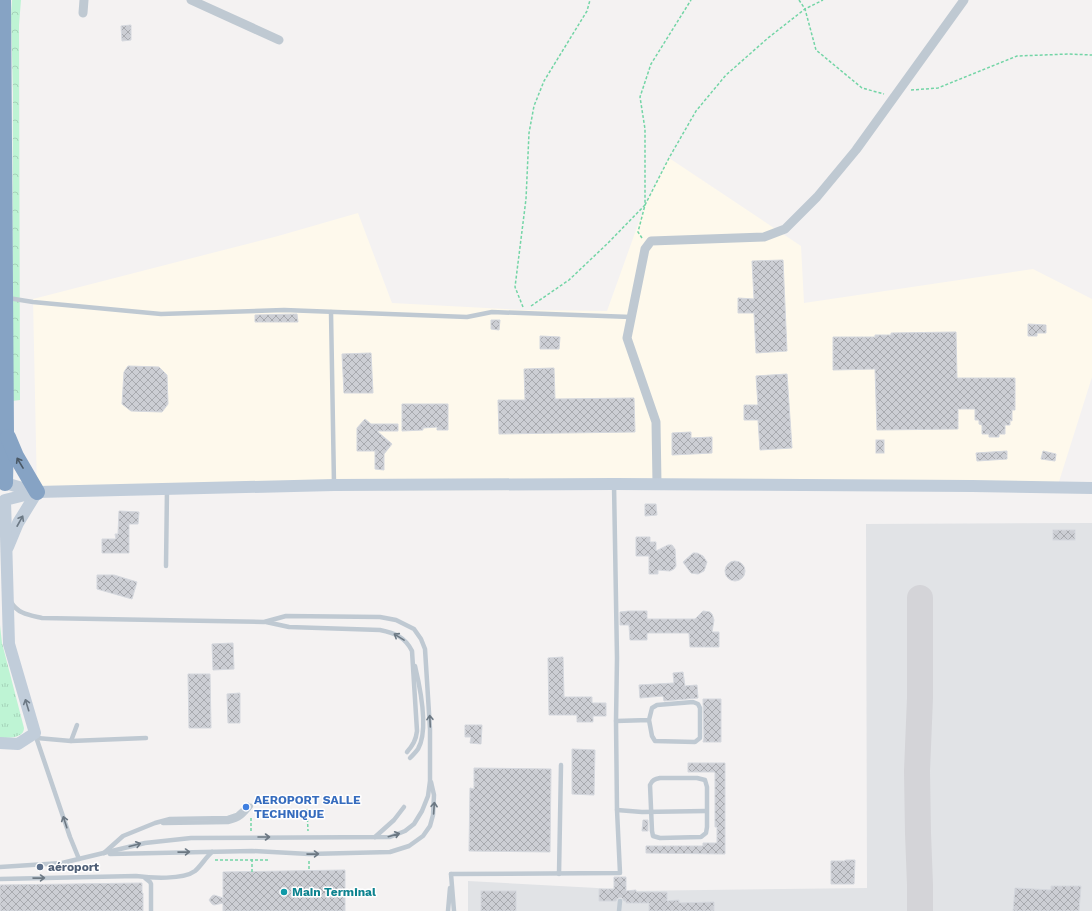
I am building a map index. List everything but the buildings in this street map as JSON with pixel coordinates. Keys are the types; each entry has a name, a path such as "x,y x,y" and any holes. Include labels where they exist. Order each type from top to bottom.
{"highway":[{"path":"2,481 6,433 3,0"},
{"path":"6,433 16,456 37,492"}],"street":[{"path":"83,14 84,0"},
{"path":"191,0 279,40"},
{"path":"657,484 656,422 627,338 645,249 651,241 764,237 785,229 817,197 856,150 893,96 964,0"},
{"path":"2,481 37,492"},
{"path":"0,743 18,744 36,736 9,644 3,503 8,492 2,481"},
{"path":"3,503 37,492 334,485 657,484 1092,488"},
{"path":"6,551 18,523 37,492"}],"lane":[{"path":"5,298 161,314 284,310 467,317 492,312 631,317"},
{"path":"331,312 334,485"},
{"path":"451,874 620,875 617,810 617,658 614,484"},
{"path":"166,566 167,489"},
{"path":"8,595 16,610 42,618 264,622 290,627 380,630 391,632 401,637 408,643 412,651 420,690 423,725 422,737 418,748 410,758"},
{"path":"0,867 62,863 103,854 145,842 191,838 390,837 405,832 414,824 428,796 430,781 430,729 425,649 421,639 414,629 396,620 380,617 286,616 264,622"},
{"path":"408,752 414,744 416,737 412,651"},
{"path":"692,702 698,704 700,708 700,738 695,742 655,741 652,736 649,720 652,708 657,705 692,702"},
{"path":"616,721 649,720"},
{"path":"71,740 77,725"},
{"path":"79,859 70,837 36,736 71,740 146,738"},
{"path":"558,874 561,765"},
{"path":"697,778 705,780 707,787 707,827 706,833 701,836 660,838 653,836 651,812 650,785 655,779 697,778"},
{"path":"103,854 252,851 309,854 390,852 409,846 423,836 430,826 433,815 434,795 430,781"},
{"path":"103,854 123,836 155,823 228,822 238,819 244,815 250,805"},
{"path":"375,837 394,820 404,807"},
{"path":"617,810 651,812 706,811"},
{"path":"0,879 136,876 175,877 188,875 196,870 212,852"},
{"path":"448,911 451,874"},
{"path":"451,874 454,911"},
{"path":"144,877 151,884 151,911"},
{"path":"620,901 620,911"}],"path":[{"path":"524,310 515,287 526,199 529,133 534,106 544,81 586,11 590,0"},
{"path":"530,306 569,280 645,205 645,129 640,97 651,64 691,0"},
{"path":"799,0 805,9 816,50 862,88 893,96 914,89 938,88 1018,56 1069,54 1092,55"},
{"path":"647,246 638,232 645,205 696,111 726,75 768,38 805,9 823,0"}],"shaded area":[{"path":"669,158 801,246 804,303 1033,269 1092,299 1092,377 1057,488 37,492 33,299 278,236 358,213 392,303 524,310 607,311 645,205"},
{"path":"1092,523 1092,911 468,911 468,881 626,891 867,888 866,524"}],"green space":[{"path":"12,0 21,0 19,25 20,400 12,401 13,93 11,17"},
{"path":"0,625 2,643 24,728 22,734 19,736 8,738 0,738"}],"taxiway":[{"path":"920,598 920,698 917,771 920,911"}],"place":[{"name":"AEROPORT SALLE TECHNIQUE","path":"246,807"},
{"name":"aéroport","path":"40,867"},
{"name":"Main Terminal","path":"284,892"}]}
